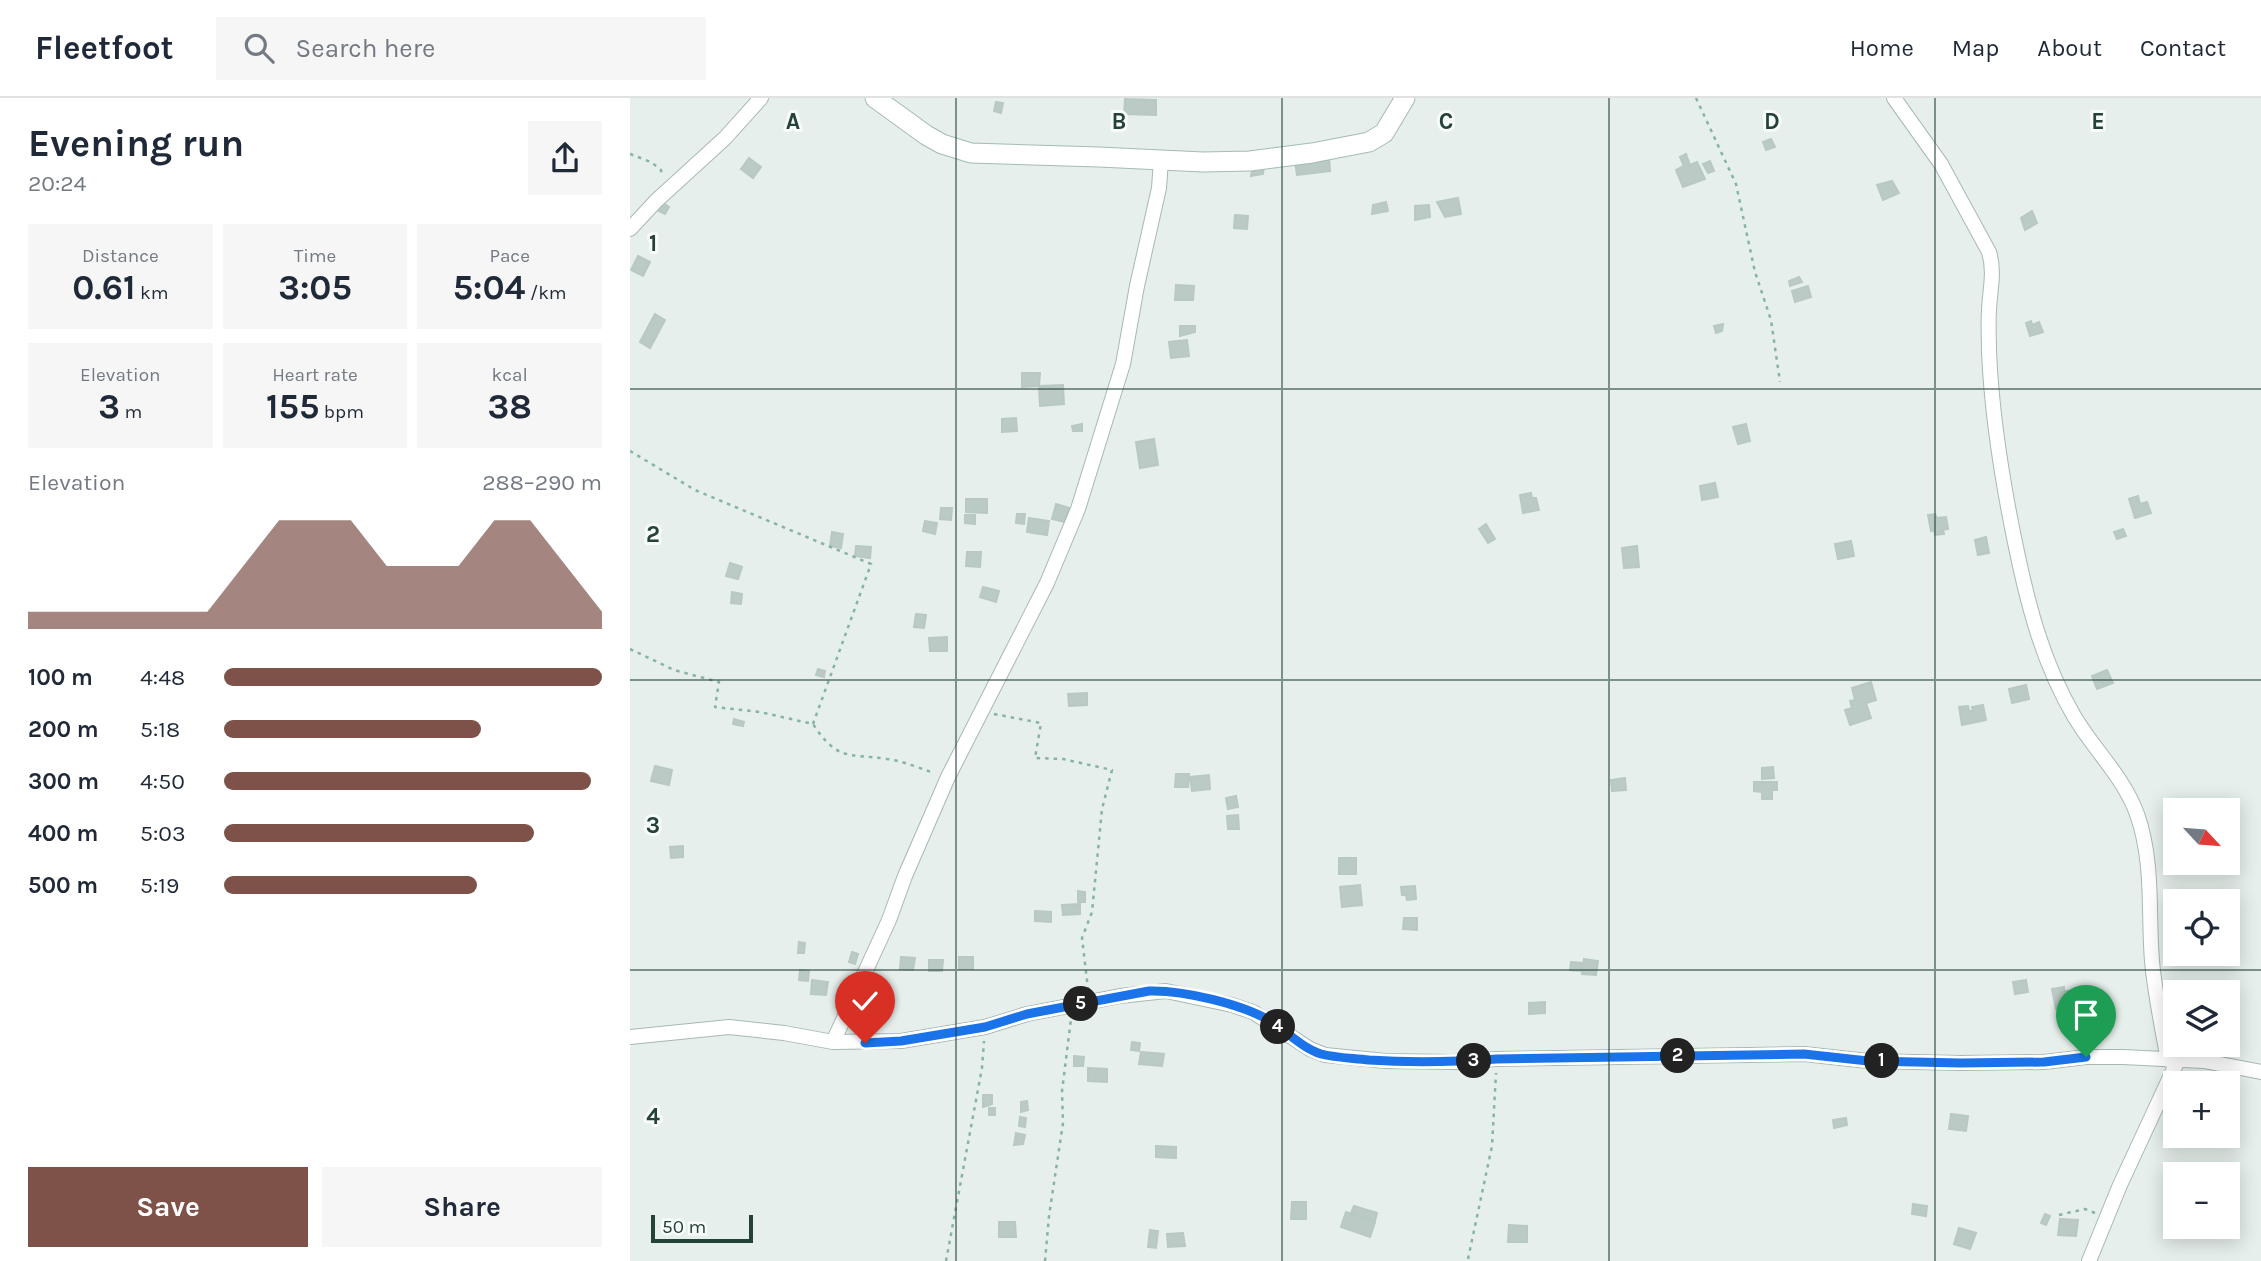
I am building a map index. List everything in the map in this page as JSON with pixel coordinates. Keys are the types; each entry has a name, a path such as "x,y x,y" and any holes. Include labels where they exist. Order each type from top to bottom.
{"street":[{"path":"630,229 725,138 761,98"},
{"path":"875,98 926,135 942,144 971,153 1250,161 1363,144 1378,138 1405,98"},
{"path":"1894,98 1941,164 1989,252 1992,264 1989,329 1993,408 2006,498 2037,634 2056,683 2076,718 2119,779 2138,817 2146,851 2152,904 2155,991 2173,1060 2089,1261"},
{"path":"833,1042 889,920 948,777 1047,583 1078,509 1123,364 1158,188 1161,160"},
{"path":"630,1038 729,1027 833,1042 901,1041 985,1027 1027,1014 1149,991 1166,991 1244,1008 1271,1022 1310,1049 1325,1055 1399,1061 1804,1054 1921,1063 2044,1062 2086,1057 2204,1061 2261,1072"}],"path":[{"path":"1696,98 1736,184 1755,272 1771,320 1780,382"},
{"path":"630,155 651,162 661,170 665,193"},
{"path":"630,451 695,490 871,564 813,724"},
{"path":"630,649 674,670 719,682 715,707 760,712 813,724 823,740 846,756 888,759 948,777"},
{"path":"980,712 1041,723 1035,758 1063,759 1112,770 1102,808 1091,912 1082,939 1090,1003"},
{"path":"1045,1261 1063,1123 1062,1091 1073,1006"},
{"path":"946,1261 982,1068 985,1027"},
{"path":"1468,1259 1492,1146 1497,1059"},
{"path":"2059,1215 2085,1209 2093,1211 2106,1221"}],"building":[{"path":"1125,99 1156,100 1156,115 1124,114"},
{"path":"996,102 1003,103 1001,113 994,111"},
{"path":"1771,139 1775,147 1766,150 1763,142"},
{"path":"1686,154 1690,165 1697,162 1705,179 1683,187 1676,170 1684,166 1680,157"},
{"path":"1329,156 1330,171 1297,175 1295,161"},
{"path":"749,158 761,167 753,178 741,169"},
{"path":"1710,161 1714,171 1708,173 1703,164"},
{"path":"1253,164 1264,166 1263,174 1251,176"},
{"path":"1892,181 1899,193 1883,200 1877,185"},
{"path":"1458,198 1461,214 1445,217 1437,202"},
{"path":"1386,202 1388,211 1372,214 1373,205"},
{"path":"663,203 669,207 665,214 659,211"},
{"path":"1429,205 1430,217 1415,220 1415,206"},
{"path":"2032,211 2037,223 2025,230 2021,218"},
{"path":"1235,215 1248,216 1247,229 1234,228"},
{"path":"638,256 650,262 643,276 631,270"},
{"path":"1799,277 1802,282 1790,286 1789,281"},
{"path":"1176,285 1194,286 1193,300 1175,300"},
{"path":"1808,286 1811,297 1795,302 1792,291"},
{"path":"655,314 665,320 650,348 640,342"},
{"path":"2031,321 2032,325 2039,322 2043,332 2030,336 2026,323"},
{"path":"1723,324 1722,331 1716,333 1714,326"},
{"path":"1180,326 1195,326 1195,332 1180,336"},
{"path":"1187,340 1189,356 1171,358 1169,342"},
{"path":"1022,373 1040,373 1039,386 1022,387"},
{"path":"1063,385 1064,404 1040,406 1039,386"},
{"path":"1016,418 1017,431 1002,432 1002,419"},
{"path":"1082,424 1082,431 1073,431 1072,426"},
{"path":"1746,424 1750,441 1738,444 1733,427"},
{"path":"1154,439 1158,465 1140,468 1136,442"},
{"path":"1715,483 1718,497 1702,500 1700,486"},
{"path":"1531,493 1532,498 1536,498 1539,510 1523,513 1520,495"},
{"path":"2138,496 2140,504 2147,502 2151,513 2135,518 2129,499"},
{"path":"966,499 987,499 987,513 966,512"},
{"path":"1056,504 1069,508 1065,522 1052,519"},
{"path":"941,508 952,508 951,520 940,519"},
{"path":"1017,514 1025,514 1024,524 1016,523"},
{"path":"1935,514 1937,518 1946,517 1948,529 1943,530 1944,534 1935,535 1934,530 1931,531 1928,515"},
{"path":"965,515 975,515 975,524 965,523"},
{"path":"1029,518 1049,521 1047,535 1027,532"},
{"path":"925,521 937,523 935,534 923,531"},
{"path":"1486,524 1495,539 1488,543 1479,529"},
{"path":"2123,529 2126,536 2117,539 2114,532"},
{"path":"832,532 843,534 841,548 830,546"},
{"path":"1986,537 1989,553 1978,555 1975,540"},
{"path":"1851,541 1854,556 1838,559 1835,544"},
{"path":"856,546 871,547 870,558 855,556"},
{"path":"1637,546 1639,567 1624,568 1622,548"},
{"path":"967,552 981,552 980,567 966,566"},
{"path":"730,563 742,567 738,579 726,576"},
{"path":"983,587 999,591 996,602 980,597"},
{"path":"732,592 742,594 741,604 731,603"},
{"path":"916,614 926,615 924,628 914,627"},
{"path":"947,637 947,651 930,651 929,638"},
{"path":"818,669 825,671 824,677 816,675"},
{"path":"2107,670 2113,683 2097,689 2092,676"},
{"path":"1871,682 1876,700 1866,703 1871,718 1850,725 1845,710 1852,708 1850,701 1855,700 1852,688"},
{"path":"2026,685 2029,699 2012,703 2009,689"},
{"path":"1087,693 1087,705 1069,706 1068,694"},
{"path":"1983,705 1986,720 1962,725 1959,707 1968,706 1969,711 1973,711 1972,707"},
{"path":"734,719 744,722 743,726 733,724"},
{"path":"655,766 672,770 669,785 651,781"},
{"path":"1773,767 1774,778 1762,779 1762,768"},
{"path":"1176,774 1189,774 1188,787 1175,787"},
{"path":"1209,775 1210,789 1192,791 1190,777"},
{"path":"1625,778 1626,790 1612,791 1611,780"},
{"path":"1754,782 1777,782 1777,790 1772,790 1772,799 1762,799 1762,792 1754,791"},
{"path":"1236,796 1238,807 1228,809 1226,798"},
{"path":"1238,815 1239,829 1228,829 1227,816"},
{"path":"683,846 683,857 671,858 670,847"},
{"path":"1339,858 1356,858 1356,874 1339,874"},
{"path":"1360,885 1362,905 1342,907 1340,887"},
{"path":"1415,886 1416,899 1407,900 1406,895 1402,895 1401,887"},
{"path":"1078,891 1085,892 1085,902 1078,902"},
{"path":"1080,904 1080,914 1063,915 1062,905"},
{"path":"1035,911 1051,912 1051,922 1035,921"},
{"path":"1404,918 1417,918 1417,930 1403,929"},
{"path":"799,942 805,943 804,953 798,953"},
{"path":"852,952 858,954 855,964 849,962"},
{"path":"901,957 915,958 913,970 900,969"},
{"path":"959,957 973,957 973,969 959,969"},
{"path":"1584,959 1598,961 1596,975 1582,974"},
{"path":"929,960 943,960 942,971 929,971"},
{"path":"1571,962 1582,963 1581,971 1570,970"},
{"path":"800,970 809,971 808,981 799,980"},
{"path":"812,980 828,982 826,995 811,994"},
{"path":"2026,980 2028,992 2015,994 2013,982"},
{"path":"2064,987 2064,991 2068,991 2071,1006 2056,1009 2052,989"},
{"path":"1545,1002 1545,1013 1529,1014 1529,1003"},
{"path":"1132,1042 1140,1043 1139,1051 1131,1050"},
{"path":"1141,1052 1164,1054 1162,1066 1139,1064"},
{"path":"1074,1056 1084,1057 1083,1066 1074,1066"},
{"path":"1088,1068 1107,1069 1107,1082 1088,1081"},
{"path":"983,1095 992,1095 992,1104 983,1107"},
{"path":"1027,1101 1028,1110 1021,1112 1021,1102"},
{"path":"989,1108 995,1108 995,1115 989,1115"},
{"path":"1951,1114 1968,1116 1966,1131 1949,1129"},
{"path":"1020,1117 1026,1118 1025,1127 1019,1126"},
{"path":"1846,1118 1847,1125 1834,1128 1833,1120"},
{"path":"1016,1133 1025,1135 1023,1144 1014,1145"},
{"path":"1156,1146 1176,1147 1176,1158 1156,1157"},
{"path":"1292,1202 1306,1202 1306,1219 1291,1219"},
{"path":"1913,1204 1927,1206 1926,1216 1912,1214"},
{"path":"1354,1206 1377,1213 1375,1221 1351,1213"},
{"path":"1346,1212 1375,1222 1370,1237 1341,1227"},
{"path":"2045,1214 2050,1216 2046,1225 2041,1223"},
{"path":"2060,1219 2078,1220 2076,1236 2058,1235"},
{"path":"999,1222 1015,1222 1016,1237 999,1237"},
{"path":"1509,1225 1527,1226 1527,1242 1508,1242"},
{"path":"1959,1228 1976,1233 1970,1249 1954,1244"},
{"path":"1150,1230 1158,1231 1156,1248 1148,1247"},
{"path":"1183,1233 1185,1246 1168,1247 1167,1234"}],"route":[{"path":"865,1043 901,1041 985,1027 1027,1014 1149,991 1166,991 1244,1008 1271,1022 1310,1049 1325,1055 1386,1061 1453,1062 1804,1054 1868,1061 1961,1063 2044,1062 2086,1057"}]}
